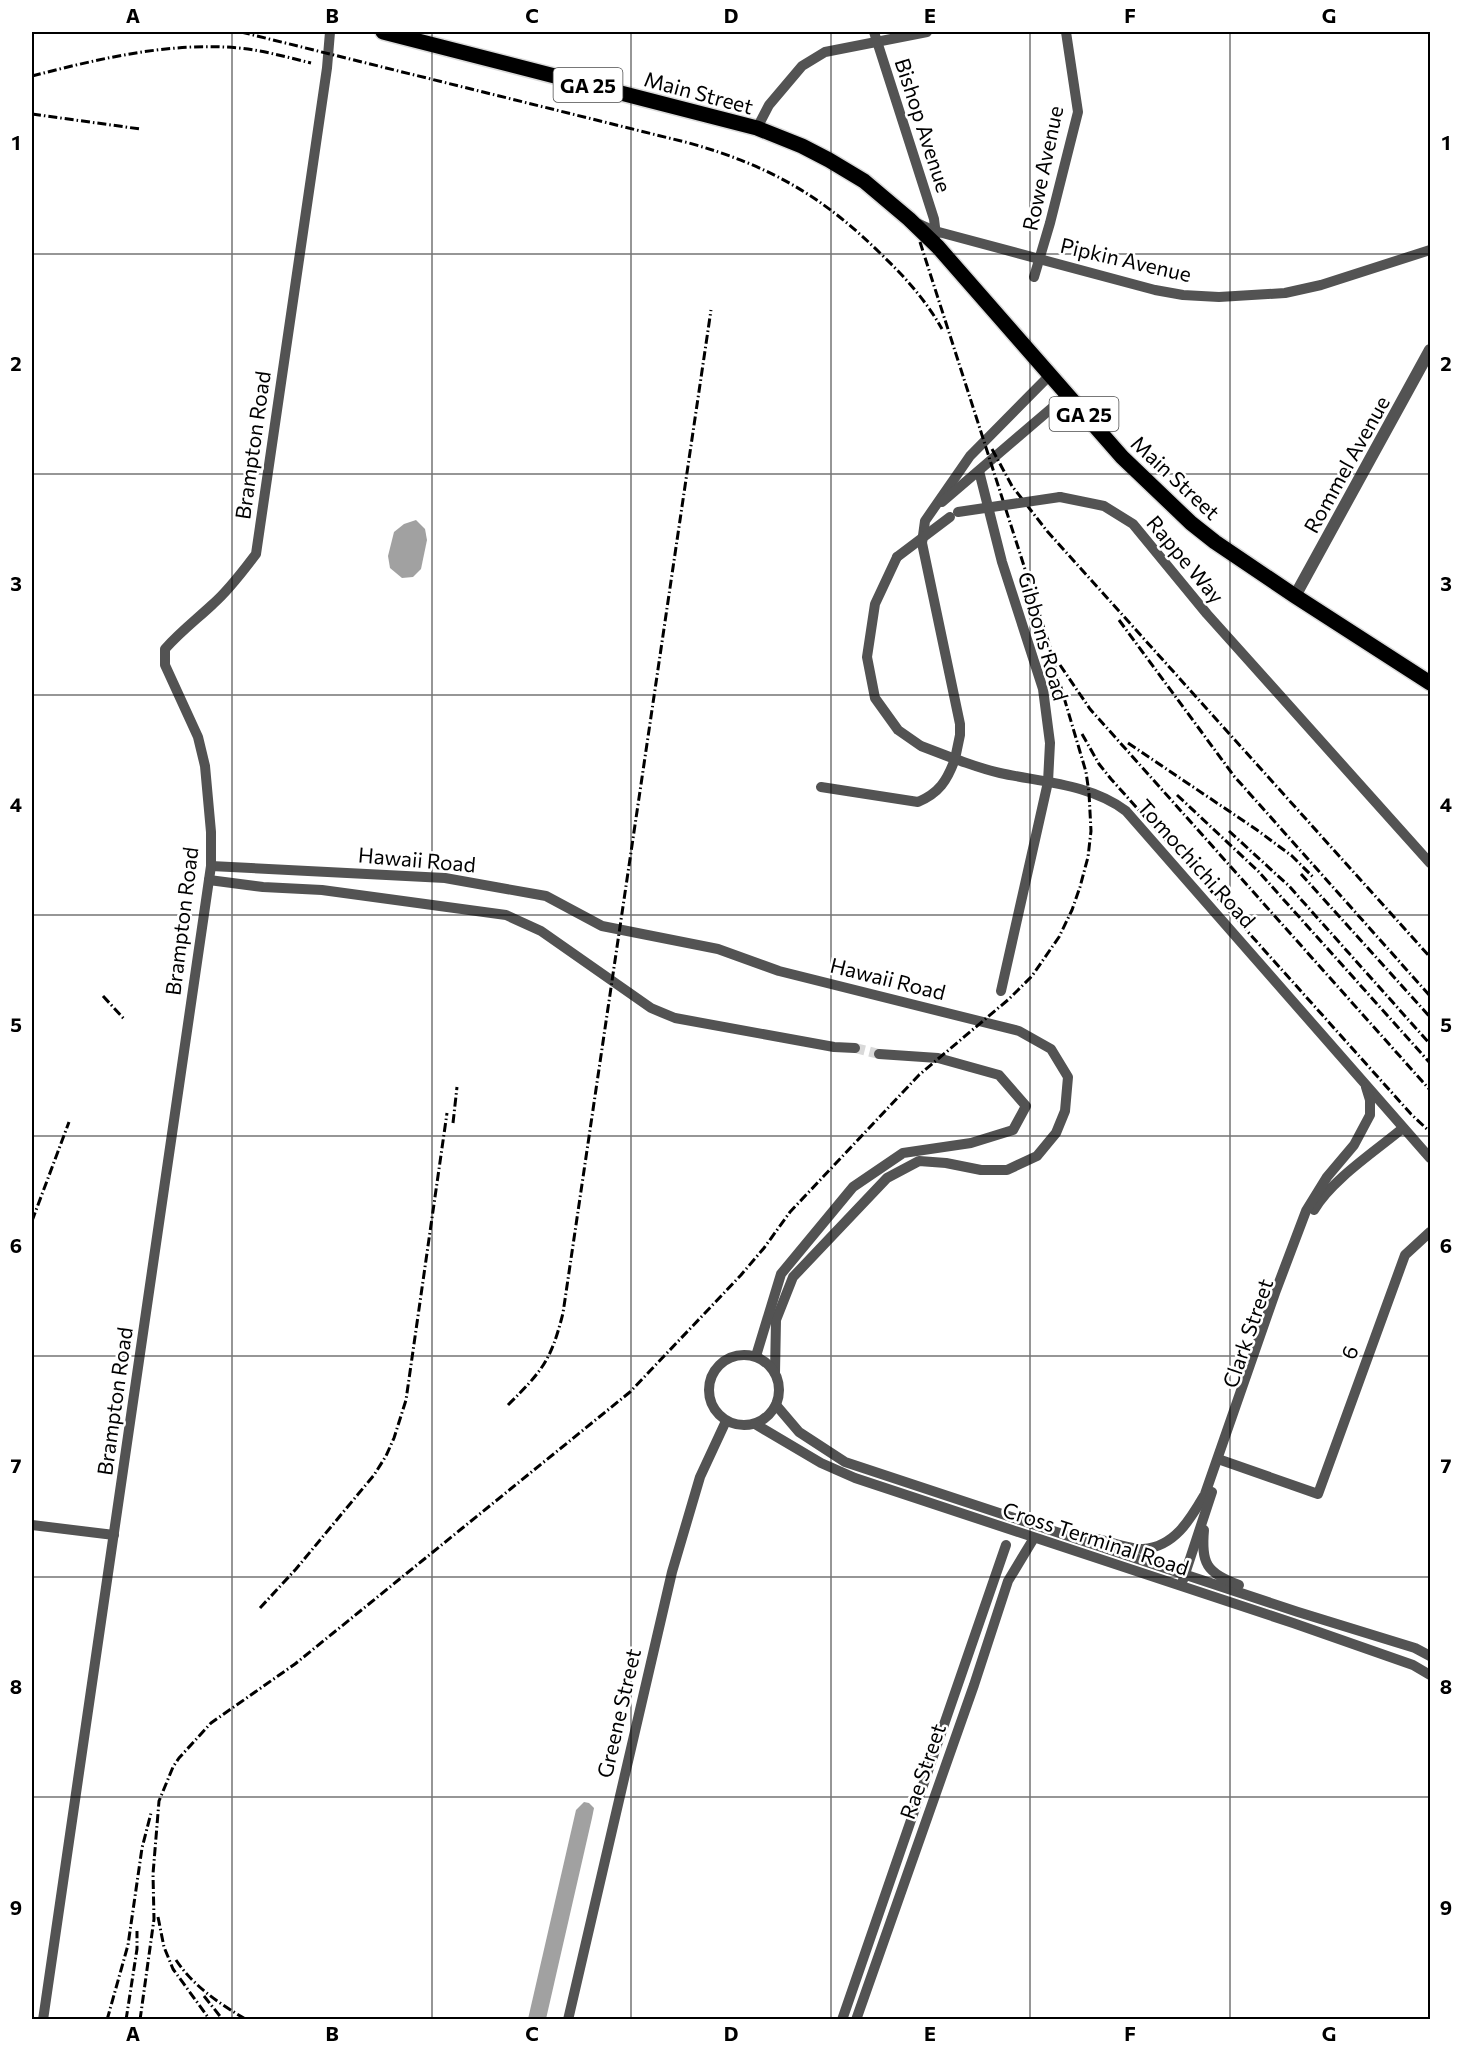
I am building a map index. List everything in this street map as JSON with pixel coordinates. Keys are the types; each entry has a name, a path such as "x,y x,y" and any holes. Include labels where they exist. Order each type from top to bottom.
{"main road":[{"name":"Main Street","path":"383,32 757,128 802,146 847,170 887,199 938,247 1122,457 1172,506 1215,542 1431,683"}],"street":[{"name":"Brampton Road","path":"43,2019 211,866 211,832 205,766 198,737 165,665 165,649 176,636 221,596 256,554 327,68 330,32"},
{"path":"757,128 769,105 802,66 825,52 875,36 927,32"},
{"name":"Rowe Avenue","path":"1034,277 1041,259 1078,112 1066,32"},
{"name":"Bishop Avenue","path":"875,36 934,219 935,231"},
{"name":"Main Street","path":"913,222 935,231"},
{"path":"935,231 938,247"},
{"name":"Pipkin Avenue","path":"935,231 1155,290 1183,295 1219,297 1285,293 1321,285 1431,250"},
{"name":"Rommel Avenue","path":"1295,596 1431,351"},
{"path":"821,787 918,802 931,796 950,774 960,735 960,724 922,543 925,521 970,456 1050,375"},
{"path":"930,511 1067,395"},
{"name":"Gibbons Road","path":"979,471 1002,562 1043,689 1050,743 1048,782 1001,991"},
{"name":"Rappe Way","path":"955,759 921,746 898,730 875,698 867,657 870,636 875,604 897,557 954,515 1060,497 1104,506 1133,524 1208,614 1431,863"},
{"name":"Tomochichi Road","path":"955,759 998,772 1095,794 1116,803 1126,811 1431,1158"},
{"name":"Hawaii Road","path":"211,866 445,878 546,896 602,926 718,949 778,972 1019,1030 1051,1049 1068,1077 1065,1111 1056,1133 1037,1156 1006,1170 981,1170 946,1163 919,1161 887,1178 793,1277 776,1320 775,1373"},
{"name":"Hawaii Road","path":"209,880 263,887 322,890 506,915 541,931 651,1008 675,1018 834,1047 855,1048"},
{"path":"756,1356 781,1274 854,1187 903,1154 971,1143 1014,1130 1026,1106 999,1075 938,1058 879,1054"},
{"name":"Clark Street","path":"1181,1586 1275,1293 1306,1212 1327,1177 1354,1145 1370,1115 1370,1100 1365,1084"},
{"name":"Clark Street","path":"1042,1527 1142,1549 1164,1543 1175,1536 1190,1519 1221,1460 1285,1283 1318,1202 1335,1184 1403,1128"},
{"name":"6","path":"1221,1460 1318,1494 1406,1255 1431,1232"},
{"path":"744,1354 756,1356 765,1361 775,1373 780,1388 776,1405 766,1418 755,1424 745,1426 726,1421 711,1404 708,1392 714,1370 733,1356 744,1354"},
{"name":"Cross Terminal Road","path":"776,1405 799,1432 845,1462 1414,1648 1431,1656"},
{"name":"Greene Street","path":"568,2019 672,1572 700,1477 726,1421"},
{"name":"Cross Terminal Road","path":"755,1424 821,1463 855,1478 1413,1665 1431,1675"},
{"path":"1207,1508 1203,1544 1204,1560 1212,1572 1229,1582 1272,1597 1284,1607"},
{"path":"32,1526 114,1535"},
{"name":"Rae Street","path":"856,2019 974,1685 1008,1581 1034,1539"},
{"name":"Rae Street","path":"842,2019 1006,1545"}],"shaded area":[{"path":"416,520 425,529 427,540 421,569 413,577 402,578 390,568 388,556 394,532 404,524"},
{"path":"584,1802 594,1808 546,2019 528,2019 576,1810"}],"tunnel":[{"path":"855,1048 879,1054"}],"railway":[{"path":"241,32 689,143 746,162 795,186 840,217 900,273 923,300 942,329"},
{"path":"32,76 127,54 176,48 247,49 311,63"},
{"path":"32,114 140,129"},
{"path":"920,242 1050,647"},
{"path":"508,1405 544,1364 554,1343 563,1313 711,310"},
{"path":"992,449 1012,486 1047,531 1430,957"},
{"path":"1119,620 1234,776 1430,996"},
{"path":"140,2020 154,1919 153,1874 159,1801 179,1758 211,1723 295,1664 630,1392 741,1275 790,1212 919,1075 1009,999 1032,976 1059,937 1080,887 1088,857 1091,831 1086,772 1047,640"},
{"path":"1060,665 1090,709 1430,1090"},
{"path":"1082,734 1099,764 1111,779 1411,1114 1430,1132"},
{"path":"1128,743 1257,830 1292,856 1314,878"},
{"path":"1177,795 1258,871 1430,1063"},
{"path":"1229,831 1289,886 1430,1044"},
{"path":"1301,874 1430,1017"},
{"path":"103,996 125,1020"},
{"path":"453,1123 457,1087"},
{"path":"260,1608 296,1569 374,1475 394,1438 406,1400 447,1113"},
{"path":"32,1221 69,1122"},
{"path":"107,2020 128,1945 142,1848 151,1813"},
{"path":"158,1917 164,1947 173,1969 210,2020"},
{"path":"126,2020 137,1949 137,1931"},
{"path":"176,1960 199,1987 247,2020"},
{"path":"204,1996 223,2020"}]}
